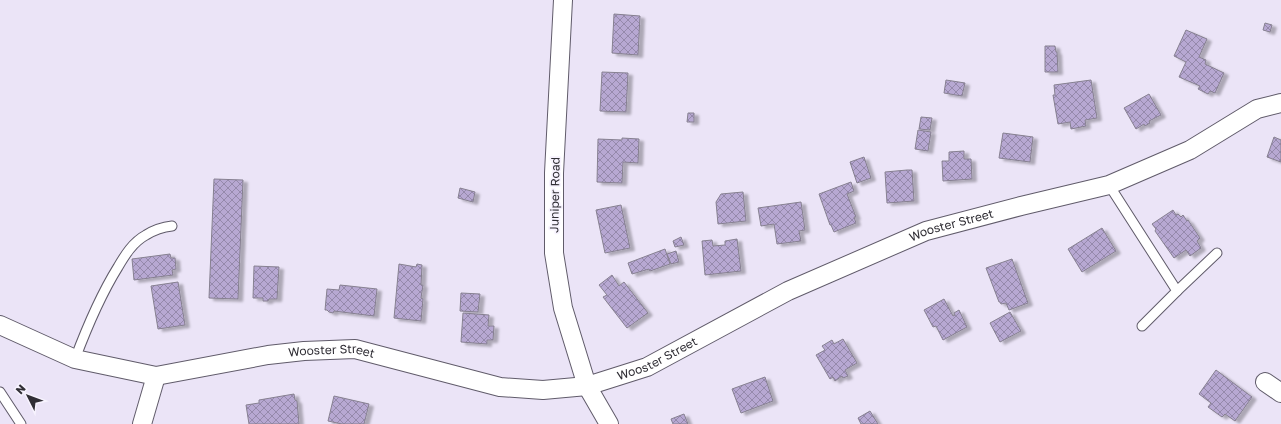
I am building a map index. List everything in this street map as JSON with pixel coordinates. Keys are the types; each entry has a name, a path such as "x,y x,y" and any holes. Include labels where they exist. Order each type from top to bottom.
{"street":[{"name":"Juniper Road","path":"563,0 554,173 554,253 563,308 587,386 609,424"},
{"name":"Wooster Street","path":"1,329 74,359 156,376 268,355 304,350 355,349 500,387 543,390 587,386 647,367 788,291 926,231 1109,185 1190,150 1257,109 1281,103"},
{"path":"142,424 156,376"},
{"path":"1265,382 1281,393"}],"lane":[{"path":"1109,185 1177,291"},
{"path":"74,359 91,316 109,282 129,250 145,235 160,228 172,226"},
{"path":"1142,326 1217,253"},
{"path":"0,392 21,424"}],"building":[{"path":"614,14 640,16 638,55 612,53"},
{"path":"1265,23 1272,25 1270,32 1263,30"},
{"path":"1186,30 1207,39 1199,57 1206,60 1205,64 1224,73 1215,93 1210,91 1208,94 1198,89 1200,86 1179,77 1186,62 1174,56"},
{"path":"1045,46 1055,46 1057,52 1058,72 1045,72"},
{"path":"602,72 628,73 626,112 600,111"},
{"path":"946,80 965,83 962,96 944,93"},
{"path":"1091,80 1097,118 1085,120 1086,126 1071,129 1070,122 1058,124 1053,95 1055,95 1054,85"},
{"path":"1149,94 1161,115 1149,121 1150,123 1145,126 1144,124 1136,129 1124,108"},
{"path":"688,113 694,113 694,122 687,122"},
{"path":"921,117 932,118 930,130 919,129"},
{"path":"918,130 931,132 928,151 915,149"},
{"path":"1003,133 1033,137 1030,162 999,158"},
{"path":"1274,137 1281,140 1281,162 1267,157"},
{"path":"622,138 639,139 638,163 623,162 622,183 597,182 598,139 622,140"},
{"path":"964,151 964,159 971,159 972,179 943,181 942,161 949,161 949,152"},
{"path":"864,157 871,178 857,183 850,162"},
{"path":"912,170 914,201 887,203 885,172"},
{"path":"214,179 243,180 238,299 209,298"},
{"path":"851,182 854,191 847,194 856,217 854,217 856,223 834,232 819,194"},
{"path":"460,188 475,192 473,202 458,198"},
{"path":"743,192 746,221 718,224 716,202 721,194"},
{"path":"801,202 805,230 799,231 801,241 777,244 774,224 761,226 758,208"},
{"path":"621,205 630,248 605,253 596,210"},
{"path":"1173,210 1176,215 1178,214 1181,217 1183,215 1187,221 1188,220 1200,238 1197,241 1201,248 1190,256 1186,250 1174,258 1155,231 1156,229 1152,224"},
{"path":"1102,228 1116,251 1082,272 1068,249"},
{"path":"681,237 684,245 675,247 673,241"},
{"path":"737,239 741,271 705,275 702,241 712,240 713,246 725,245 725,241"},
{"path":"665,249 670,264 650,271 649,269 632,274 628,263"},
{"path":"676,251 679,262 671,264 667,254"},
{"path":"170,254 171,258 175,258 176,269 172,270 173,275 134,280 132,259"},
{"path":"1012,259 1028,303 1009,310 1006,303 1001,304 999,302 986,268"},
{"path":"399,264 416,267 417,264 422,265 421,285 423,285 421,298 423,299 421,321 394,318"},
{"path":"254,266 279,267 277,299 263,301 263,298 253,298"},
{"path":"612,275 619,286 624,282 648,313 627,328 603,297 607,295 599,285"},
{"path":"178,282 185,325 158,329 151,286"},
{"path":"340,285 377,289 374,316 334,311 333,313 325,310 327,289 339,290"},
{"path":"461,293 480,294 478,312 460,311"},
{"path":"944,299 953,316 955,315 954,313 959,310 967,327 943,340 936,326 933,327 924,310"},
{"path":"1010,312 1021,331 1000,342 990,323"},
{"path":"463,313 489,315 488,326 494,326 493,340 487,340 487,344 461,342"},
{"path":"843,339 857,363 845,370 848,376 843,378 842,376 835,381 833,377 830,379 816,355 825,350 822,346 832,340 834,344"},
{"path":"1216,370 1252,397 1235,421 1225,414 1222,417 1208,407 1211,403 1199,394"},
{"path":"765,377 773,401 741,413 732,389"},
{"path":"294,394 295,400 297,401 299,424 249,424 246,405 259,403 259,400"},
{"path":"334,396 369,404 364,424 342,424 328,421"},
{"path":"870,411 878,424 861,424 858,418"},
{"path":"684,414 688,424 673,424 671,419"}]}
